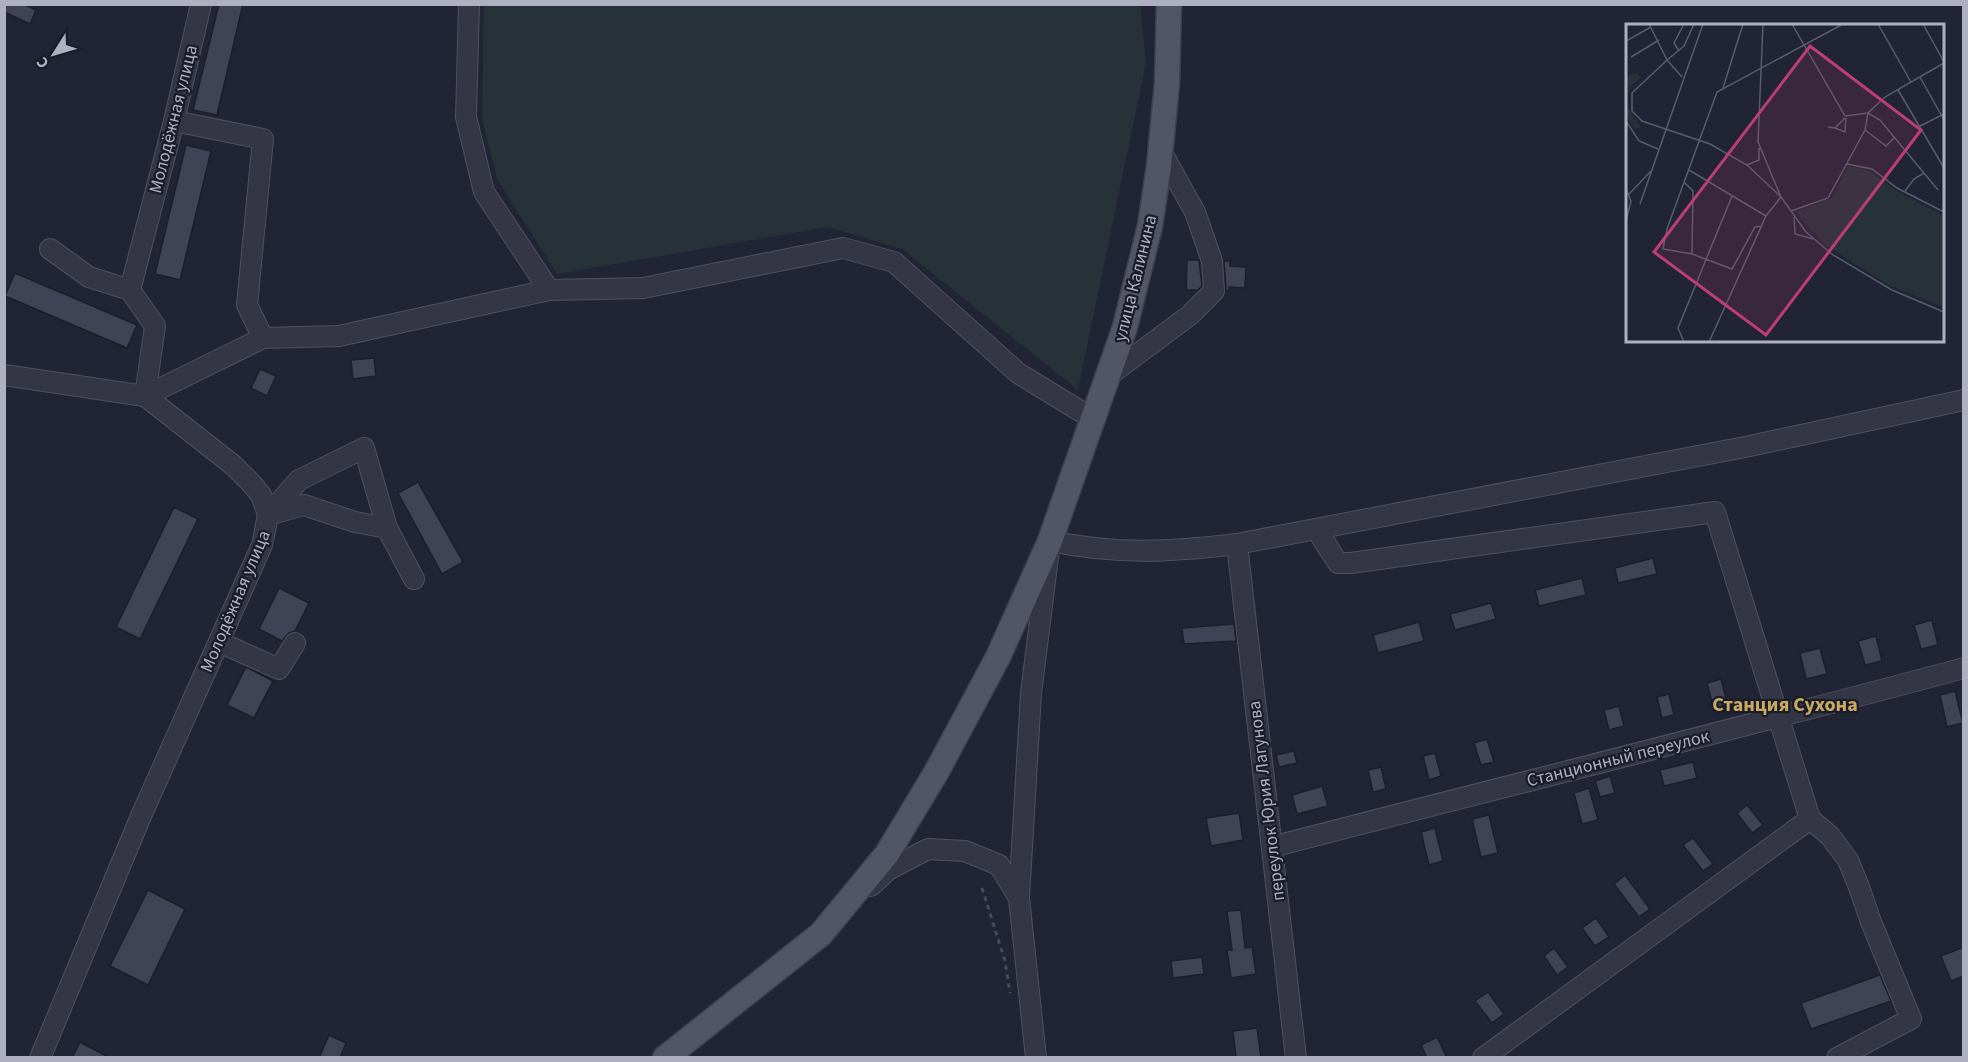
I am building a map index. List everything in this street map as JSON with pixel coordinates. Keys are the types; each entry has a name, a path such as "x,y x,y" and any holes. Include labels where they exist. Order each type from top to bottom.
{"main road":[{"name":"улица Калинина","path":"665,1058 821,934 887,854 937,771 998,657 1050,541 1125,327 1150,226 1161,151 1167,83 1169,4"}],"street":[{"name":"Молодёжная улица","path":"130,290 174,121 201,4"},
{"path":"469,4 466,117 484,192 549,290"},
{"path":"174,121 263,139 247,305 262,338"},
{"path":"1108,376 1191,315 1215,291 1212,261 1195,212 1161,151"},
{"path":"4,375 145,396 262,338 339,336 549,290 643,288 843,248 894,262 1018,373 1093,419"},
{"path":"50,249 89,277 130,290 154,326 145,396"},
{"name":"Молодёжная улица","path":"40,1058 141,816 262,544 268,515 261,495 252,483 233,465 145,396"},
{"path":"1036,1058 1019,898 1031,693 1050,541 1084,548 1118,551 1186,550 1237,544 1745,447 1964,400"},
{"path":"268,515 299,480 364,448 387,528 414,579"},
{"path":"268,515 304,505 356,522 387,528"},
{"path":"1316,529 1338,563 1351,563 1716,512 1810,819 1830,836 1848,860 1911,1019 1837,1058"},
{"name":"переулок Юрия Лагунова","path":"1237,544 1296,1058"},
{"path":"219,642 279,669 295,643"},
{"name":"Станционный переулок","path":"1272,847 1778,718 1964,668"},
{"path":"1483,1058 1810,819"},
{"path":"821,934 888,870 928,849 964,851 999,865 1019,898"}],"path":[{"path":"982,888 1005,961 1010,996"}],"shaded area":[{"path":"484,5 1140,5 1146,63 1078,390 902,249 828,227 557,274 497,179 482,119"}],"building":[{"path":"4,4 23,4 36,10 30,24 4,12"},
{"path":"219,4 243,4 217,115 193,110"},
{"path":"186,145 211,151 180,280 155,274"},
{"path":"1187,260 1199,260 1202,286 1198,290 1186,290"},
{"path":"1224,261 1230,261 1230,266 1246,267 1245,288 1229,287 1229,291 1226,291"},
{"path":"15,273 137,325 127,348 5,296"},
{"path":"374,358 376,376 353,379 351,360"},
{"path":"260,369 276,376 267,396 251,388"},
{"path":"418,482 463,562 442,574 398,493"},
{"path":"174,507 198,519 140,639 116,627"},
{"path":"1653,558 1657,574 1618,583 1615,568"},
{"path":"1582,578 1586,595 1539,606 1535,590"},
{"path":"279,588 309,603 295,631 289,633 282,641 259,629"},
{"path":"1491,603 1496,619 1455,630 1450,614"},
{"path":"1932,620 1938,645 1921,649 1914,625"},
{"path":"1419,622 1424,641 1378,653 1373,635"},
{"path":"1234,624 1236,641 1184,644 1182,628"},
{"path":"1876,636 1882,661 1865,665 1858,641"},
{"path":"1820,648 1827,674 1806,679 1800,653"},
{"path":"246,667 273,681 254,718 227,705"},
{"path":"1721,679 1728,706 1714,710 1707,683"},
{"path":"1955,691 1963,723 1947,727 1940,695"},
{"path":"1669,694 1674,715 1662,718 1657,697"},
{"path":"1619,706 1624,726 1609,730 1604,710"},
{"path":"1487,739 1494,762 1481,765 1474,743"},
{"path":"1294,751 1297,763 1279,767 1276,755"},
{"path":"1435,753 1441,776 1429,780 1423,756"},
{"path":"1693,762 1697,778 1664,786 1660,770"},
{"path":"1381,767 1386,789 1373,792 1368,770"},
{"path":"1610,776 1615,793 1600,797 1595,781"},
{"path":"1322,786 1328,806 1297,814 1292,795"},
{"path":"1589,788 1598,820 1582,824 1574,793"},
{"path":"1747,805 1763,825 1752,833 1737,813"},
{"path":"1239,813 1243,840 1211,846 1206,818"},
{"path":"1489,815 1498,853 1481,857 1472,819"},
{"path":"1435,828 1443,861 1429,865 1421,832"},
{"path":"1693,838 1713,864 1703,871 1683,845"},
{"path":"1625,875 1650,909 1639,917 1614,884"},
{"path":"148,890 185,909 148,985 110,966"},
{"path":"1241,910 1245,948 1252,947 1256,974 1231,978 1227,950 1232,950 1227,911"},
{"path":"1596,918 1609,937 1595,946 1582,928"},
{"path":"1964,947 1964,976 1951,981 1941,956"},
{"path":"1554,948 1568,967 1557,975 1544,956"},
{"path":"1202,957 1204,974 1173,978 1171,961"},
{"path":"1880,975 1891,1001 1811,1029 1801,1003"},
{"path":"1488,992 1504,1014 1492,1023 1475,1001"},
{"path":"1257,1028 1261,1058 1236,1058 1233,1031"},
{"path":"329,1035 346,1043 340,1058 319,1058"},
{"path":"1437,1037 1447,1058 1427,1058 1421,1045"},
{"path":"80,1042 110,1058 72,1058"}],"district":[{"name":"Станция Сухона","path":"1785,704"}]}
